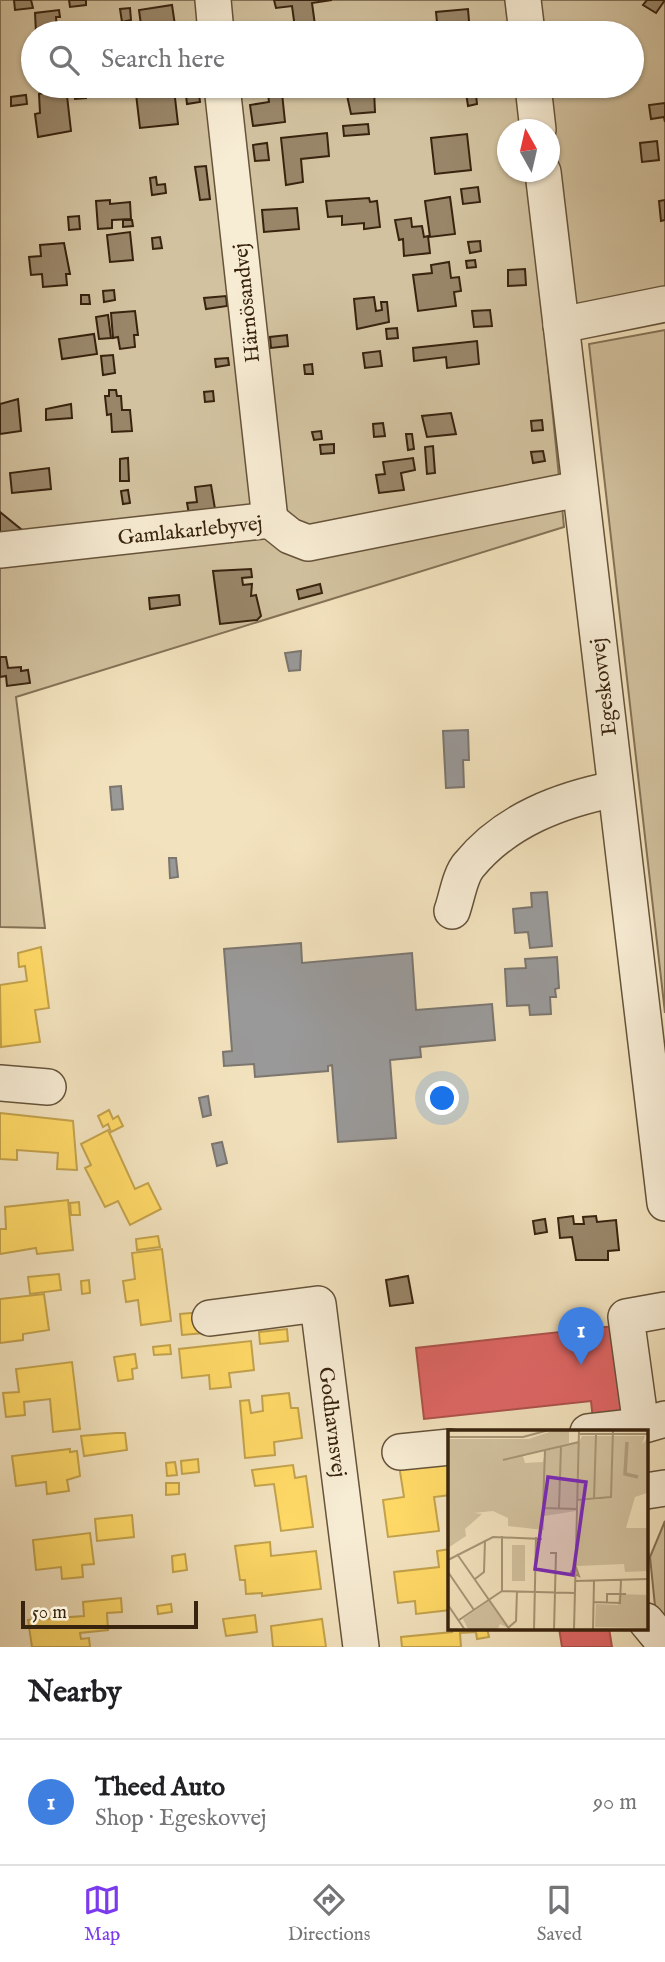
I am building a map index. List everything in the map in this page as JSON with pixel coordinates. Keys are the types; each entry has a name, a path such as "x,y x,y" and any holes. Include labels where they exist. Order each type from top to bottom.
{"street":[{"path":"213,0 215,21"},
{"path":"523,0 526,21"},
{"name":"Härnösandvej","path":"223,98 270,520"},
{"path":"534,98 537,119"},
{"name":"Egeskovvej","path":"544,182 665,1203"},
{"path":"561,326 665,304"},
{"name":"Gamlakarlebyvej","path":"0,550 270,520 290,536 308,543 579,489"},
{"path":"452,911 467,866 517,822 577,797 615,789"},
{"path":"0,1083 48,1087"},
{"name":"Godhavnsvej","path":"210,1318 318,1304 361,1647"},
{"path":"602,1430 653,1423 626,1317 665,1310"},
{"path":"400,1452 448,1447"},
{"path":"648,1623 665,1644"}],"shaded area":[{"path":"0,0 665,0 665,291 543,316 564,527 16,697 45,928 0,927"},
{"path":"665,330 665,1013 589,344"},
{"path":"665,1521 665,1620 655,1606 650,1557"}],"building: Homes":[{"path":"41,947 49,1008 35,1010 40,1042 1,1047 0,985 27,981 25,966 19,967 18,953"},
{"path":"109,1110 113,1119 118,1116 123,1126 111,1132 108,1124 103,1127 98,1116"},
{"path":"0,1113 73,1121 77,1170 57,1169 58,1153 17,1150 17,1160 0,1159"},
{"path":"108,1130 135,1189 148,1183 161,1209 130,1225 118,1201 105,1207 85,1168 91,1165 81,1144"},
{"path":"68,1200 73,1250 37,1254 36,1248 0,1254 0,1229 6,1229 5,1207"},
{"path":"79,1202 80,1215 71,1215 70,1203"},
{"path":"158,1236 160,1247 137,1250 136,1239"},
{"path":"162,1249 171,1321 141,1325 138,1300 126,1302 123,1281 135,1279 132,1253"},
{"path":"59,1274 61,1290 30,1294 28,1277"},
{"path":"89,1280 90,1293 82,1294 81,1281"},
{"path":"44,1294 49,1330 23,1334 23,1340 0,1343 0,1299"},
{"path":"202,1312 204,1333 182,1335 180,1314"},
{"path":"287,1329 288,1341 260,1344 259,1332"},
{"path":"251,1341 254,1370 229,1373 231,1387 210,1389 209,1375 182,1378 179,1349"},
{"path":"170,1345 171,1354 154,1355 153,1347"},
{"path":"135,1354 137,1368 132,1369 133,1379 118,1381 114,1357"},
{"path":"72,1362 80,1429 53,1432 50,1399 24,1402 25,1415 6,1417 3,1393 19,1392 16,1369"},
{"path":"289,1393 291,1408 298,1408 302,1438 274,1442 275,1455 245,1458 240,1401 249,1400 251,1413 263,1411 262,1396"},
{"path":"125,1433 127,1450 84,1456 81,1436"},
{"path":"70,1449 70,1452 77,1451 80,1476 67,1480 69,1491 47,1494 46,1482 16,1486 12,1456"},
{"path":"198,1459 199,1472 182,1474 181,1461"},
{"path":"448,1459 448,1495 434,1497 439,1531 388,1537 383,1500 404,1497 399,1465"},
{"path":"175,1462 177,1475 167,1476 166,1463"},
{"path":"293,1465 295,1478 306,1476 313,1527 281,1531 274,1484 255,1486 252,1470"},
{"path":"166,1483 179,1483 179,1494 166,1495"},
{"path":"132,1515 134,1537 97,1541 95,1519"},
{"path":"90,1533 94,1564 82,1565 83,1577 62,1579 61,1567 36,1570 33,1540"},
{"path":"270,1542 271,1556 316,1551 321,1589 262,1596 262,1593 246,1594 245,1580 240,1580 235,1546"},
{"path":"448,1549 448,1610 416,1614 415,1601 398,1603 394,1572 439,1567 437,1551"},
{"path":"185,1554 187,1570 173,1572 172,1556"},
{"path":"121,1598 122,1612 107,1613 108,1630 80,1633 81,1639 89,1638 90,1647 32,1647 28,1620 84,1616 83,1602"},
{"path":"171,1604 172,1612 158,1614 157,1606"},
{"path":"255,1615 257,1632 226,1636 223,1619"},
{"path":"322,1619 326,1647 273,1647 271,1626"},
{"path":"487,1630 489,1637 477,1639 476,1632 460,1633 461,1647 402,1647 401,1637"}],"building: Shops":[{"path":"614,1326 624,1417 593,1420 591,1401 424,1419 416,1348"},
{"path":"559,1630 609,1630 612,1647 562,1647"}],"building: Industry":[{"path":"301,651 300,670 289,671 285,653"},
{"path":"468,730 469,760 463,760 464,787 446,788 443,731"},
{"path":"121,786 123,809 112,810 110,787"},
{"path":"169,858 176,858 178,877 170,878"},
{"path":"547,892 552,946 530,948 528,932 515,933 513,909 532,907 531,893"},
{"path":"301,943 302,963 412,953 416,1010 492,1004 495,1040 420,1047 421,1057 390,1060 396,1138 338,1142 332,1065 328,1066 328,1071 255,1077 254,1064 224,1066 223,1052 232,1051 224,949"},
{"path":"557,957 559,988 555,989 556,997 550,997 551,1014 530,1015 529,1005 507,1006 505,969 526,968 525,959"},
{"path":"208,1096 211,1115 203,1117 199,1098"},
{"path":"222,1142 227,1163 217,1166 212,1144"}],"building: Other":[{"path":"14,0 31,0 33,8 15,10"},
{"path":"69,0 86,0 86,5 70,7"},
{"path":"274,0 332,0 312,3 314,21 294,21 292,6 276,8"},
{"path":"647,0 665,0 656,13 643,5"},
{"path":"172,5 174,21 140,21 139,10"},
{"path":"130,8 131,20 122,21 120,9"},
{"path":"468,9 469,21 437,21 436,12"},
{"path":"59,10 60,17 56,17 56,21 35,21 35,13"},
{"path":"11,97 26,98 27,104 11,106"},
{"path":"39,98 67,98 71,131 38,137 35,114 40,113"},
{"path":"136,98 175,98 178,124 140,128"},
{"path":"186,98 200,98 200,102 187,104"},
{"path":"268,98 283,98 285,122 253,126 250,105 269,102"},
{"path":"348,98 374,98 375,112 351,114"},
{"path":"467,98 476,98 477,104 468,106"},
{"path":"665,103 665,122 664,117 651,119 649,105"},
{"path":"368,124 369,134 344,136 343,126"},
{"path":"327,133 329,156 301,159 303,182 286,185 281,138"},
{"path":"467,134 471,170 435,174 431,138"},
{"path":"657,141 659,160 642,162 640,143"},
{"path":"267,143 269,160 255,161 253,145"},
{"path":"206,166 210,199 200,200 195,167"},
{"path":"156,177 157,185 165,184 166,193 152,195 150,178"},
{"path":"478,187 480,202 463,204 461,189"},
{"path":"450,197 455,234 430,237 425,201"},
{"path":"369,198 370,202 377,201 380,227 364,229 364,223 342,225 342,216 328,217 326,201"},
{"path":"110,200 110,204 130,202 131,219 112,220 112,228 98,229 96,201"},
{"path":"665,200 665,220 661,221 659,201"},
{"path":"297,208 299,229 264,232 262,210"},
{"path":"79,216 80,229 69,230 68,217"},
{"path":"411,218 412,227 422,226 424,237 428,236 430,253 404,256 403,239 399,240 395,220"},
{"path":"123,220 132,220 133,226 123,227"},
{"path":"130,232 133,260 110,262 107,235"},
{"path":"160,237 162,248 153,249 152,238"},
{"path":"480,241 481,251 470,253 468,242"},
{"path":"64,243 70,274 66,274 67,285 43,287 42,274 31,275 29,257 41,256 40,245"},
{"path":"475,260 476,267 467,268 466,261"},
{"path":"449,262 451,278 459,277 461,291 454,292 456,306 418,311 413,275 432,273 431,265"},
{"path":"525,269 526,285 508,286 508,270"},
{"path":"114,290 115,300 104,302 103,291"},
{"path":"81,295 89,295 90,304 81,304"},
{"path":"226,296 227,306 206,309 204,298"},
{"path":"374,297 376,311 382,310 381,302 387,302 389,322 357,329 354,299"},
{"path":"490,310 492,326 474,327 472,311"},
{"path":"135,311 138,335 134,335 135,347 120,349 118,337 113,338 111,313"},
{"path":"108,315 111,338 99,339 96,317"},
{"path":"397,328 398,338 387,339 386,329"},
{"path":"94,334 97,354 62,359 59,339"},
{"path":"287,335 288,346 271,348 270,337"},
{"path":"477,341 479,364 447,368 446,357 414,361 413,348"},
{"path":"380,351 382,366 365,368 363,353"},
{"path":"113,355 115,373 103,375 101,356"},
{"path":"228,358 229,365 216,367 215,359"},
{"path":"312,364 313,374 305,374 304,365"},
{"path":"109,390 116,390 117,396 121,396 122,410 130,410 132,431 112,432 111,414 107,415 105,396 109,396"},
{"path":"213,391 214,401 205,402 204,392"},
{"path":"18,399 21,431 0,434 0,404"},
{"path":"71,404 72,418 46,420 46,409"},
{"path":"451,413 456,434 427,437 422,416"},
{"path":"542,420 543,430 532,431 531,421"},
{"path":"383,423 385,436 374,437 373,424"},
{"path":"321,431 322,439 314,440 312,432"},
{"path":"406,434 412,434 414,449 408,450"},
{"path":"334,444 334,453 321,454 320,445"},
{"path":"433,446 435,473 427,474 425,447"},
{"path":"543,451 545,461 533,463 531,452"},
{"path":"128,458 129,481 120,481 120,459"},
{"path":"413,458 415,470 401,473 404,490 379,493 376,475 385,474 383,462"},
{"path":"49,468 51,489 12,493 10,473"},
{"path":"211,485 216,515 190,520 187,503 197,502 195,487"},
{"path":"128,490 130,503 123,504 121,491"},
{"path":"0,512 22,530 12,543 0,534"},
{"path":"251,569 252,577 242,578 243,585 252,584 251,596 256,595 261,616 257,620 220,624 213,571"},
{"path":"320,584 322,593 299,599 297,590"},
{"path":"179,595 180,605 150,609 149,598"},
{"path":"0,657 6,657 8,668 21,667 21,671 28,670 30,683 7,686 6,676 0,677"},
{"path":"573,1216 574,1224 584,1224 583,1217 596,1216 597,1222 616,1220 619,1250 608,1251 608,1260 576,1260 572,1237 560,1238 558,1218"},
{"path":"545,1219 547,1232 535,1234 533,1221"},
{"path":"408,1276 413,1303 390,1306 386,1280"}],"place":[{"name":"Theed Auto","path":"581,1365"}]}
